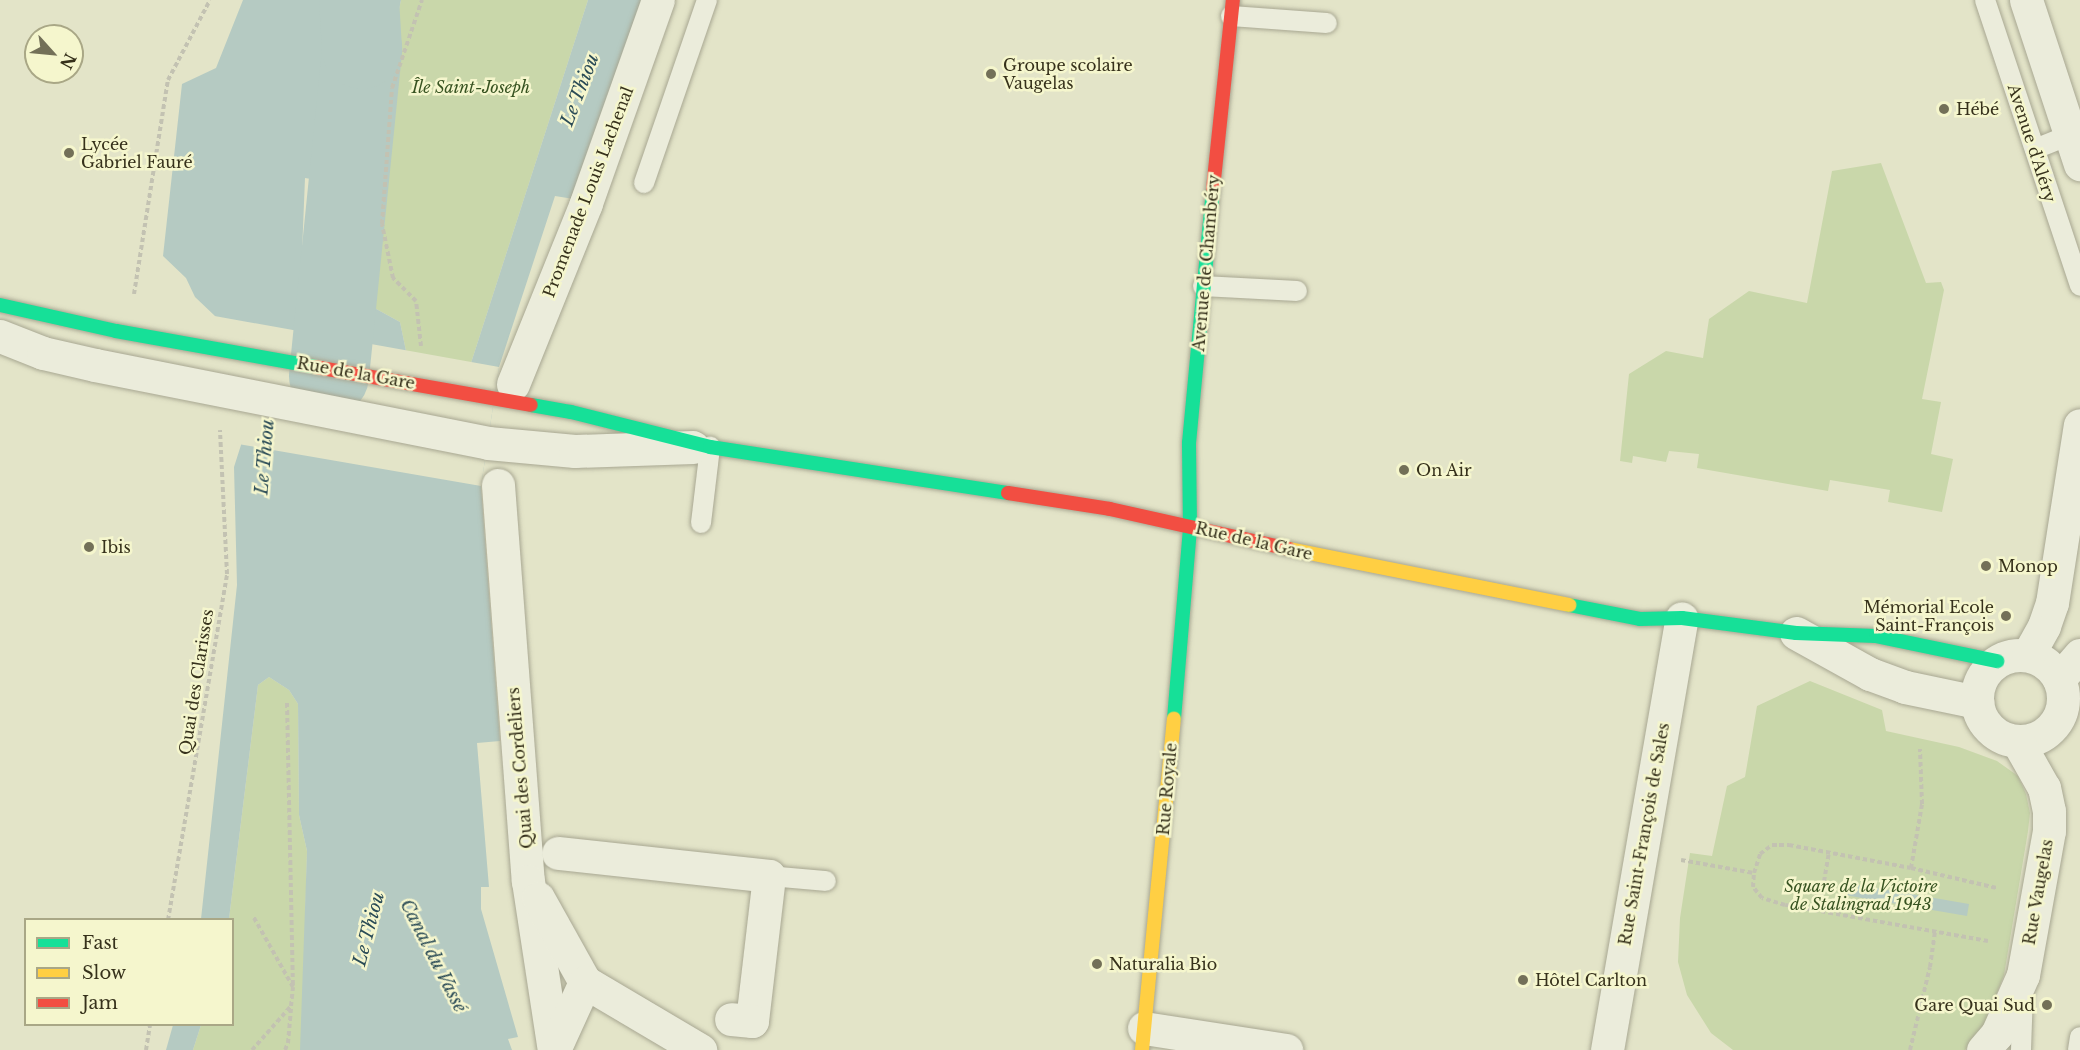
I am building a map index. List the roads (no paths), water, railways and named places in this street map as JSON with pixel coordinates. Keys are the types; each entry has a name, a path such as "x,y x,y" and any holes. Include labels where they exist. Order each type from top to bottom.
{"street":[{"name":"Promenade Louis Lachenal","path":"504,391 586,203 658,0"},
{"path":"2026,0 2075,149"},
{"name":"Avenue de Chambéry","path":"1190,527 1189,442 1232,8"},
{"name":"Rue de la Gare","path":"0,305 116,331 419,384 504,391 571,412 710,447 1110,509 1277,547 1640,620 1682,618 1796,633 1876,636 2012,658"},
{"name":"Rue de la Gare","path":"0,336 43,353 488,443 564,450 710,447"},
{"path":"564,450 571,412"},
{"path":"2012,658 2046,663 2059,679 2063,702 2056,723 2040,737 2018,742 2001,737 1990,730 1980,714 1977,702 1981,678 2012,658 2044,626 2052,603 2080,425"},
{"name":"Quai des Cordeliers","path":"498,484 528,881 554,1050"},
{"name":"Rue Royale","path":"1143,1039 1190,527"},
{"name":"Rue Saint-François de Sales","path":"1607,1050 1682,618"},
{"name":"Rue de la Gare","path":"1796,633 1870,674 1905,687 1977,702"},
{"path":"2059,679 2080,655"},
{"name":"Rue Vaugelas","path":"2018,742 2044,788 2049,817 2023,975"},
{"path":"558,853 769,876 752,1021 731,1019"},
{"path":"528,881 585,982 699,1050"},
{"path":"1983,1050 1997,1034 2023,975"},
{"path":"554,1050 585,982"},
{"path":"1143,1039 1286,1050"}],"lane":[{"path":"644,183 706,0"},
{"name":"Avenue d'Aléry","path":"1985,0 2080,286"},
{"path":"1232,8 1327,23"},
{"path":"2035,149 2075,149"},
{"path":"1203,286 1297,291"},
{"path":"701,523 710,447"},
{"path":"769,876 826,881"},
{"name":"Rue Vaugelas","path":"2021,1050 2023,975"},
{"path":"2078,1050 2080,1037"}],"water":[{"name":"Canal du Vassé","path":"243,0 401,0 385,76 377,153 367,154 362,219 358,219 355,258 333,257 336,218 330,217 328,257 306,256 311,179 305,178 302,253 308,276 319,276 318,267 354,268 362,272 369,305 400,322 406,351 471,363 588,0 650,0 580,200 555,196 499,367 481,486 500,741 477,743 489,887 481,887 481,909 518,1037 508,1039 512,1050 300,1050 307,851 299,815 298,704 289,690 269,677 258,685 229,918 201,918 237,585 234,467 241,445 236,373 215,316 195,297 186,278 163,256 182,84 216,68"},
{"path":"1841,882 1969,904 1967,916 1839,894"},
{"path":"173,1026 201,1026 193,1050 166,1050"}],"waterway":[{"name":"Le Thiou","path":"329,376 362,49 359,0"}],"place":[{"name":"Groupe scolaire Vaugelas","path":"991,74"},
{"name":"Hébé","path":"1944,109"},
{"name":"Lycée Gabriel Fauré","path":"69,153"},
{"name":"On Air","path":"1404,470"},
{"name":"Ibis","path":"89,547"},
{"name":"Monop","path":"1986,566"},
{"name":"Mémorial Ecole Saint-François","path":"2006,616"},
{"name":"Naturalia Bio","path":"1097,964"},
{"name":"Hôtel Carlton","path":"1523,980"},
{"name":"Gare Quai Sud","path":"2047,1005"}],"park label":[{"name":"Île Saint-Joseph","path":"471,87"},
{"name":"Square de la Victoire de Stalingrad 1943","path":"1861,895"}]}
